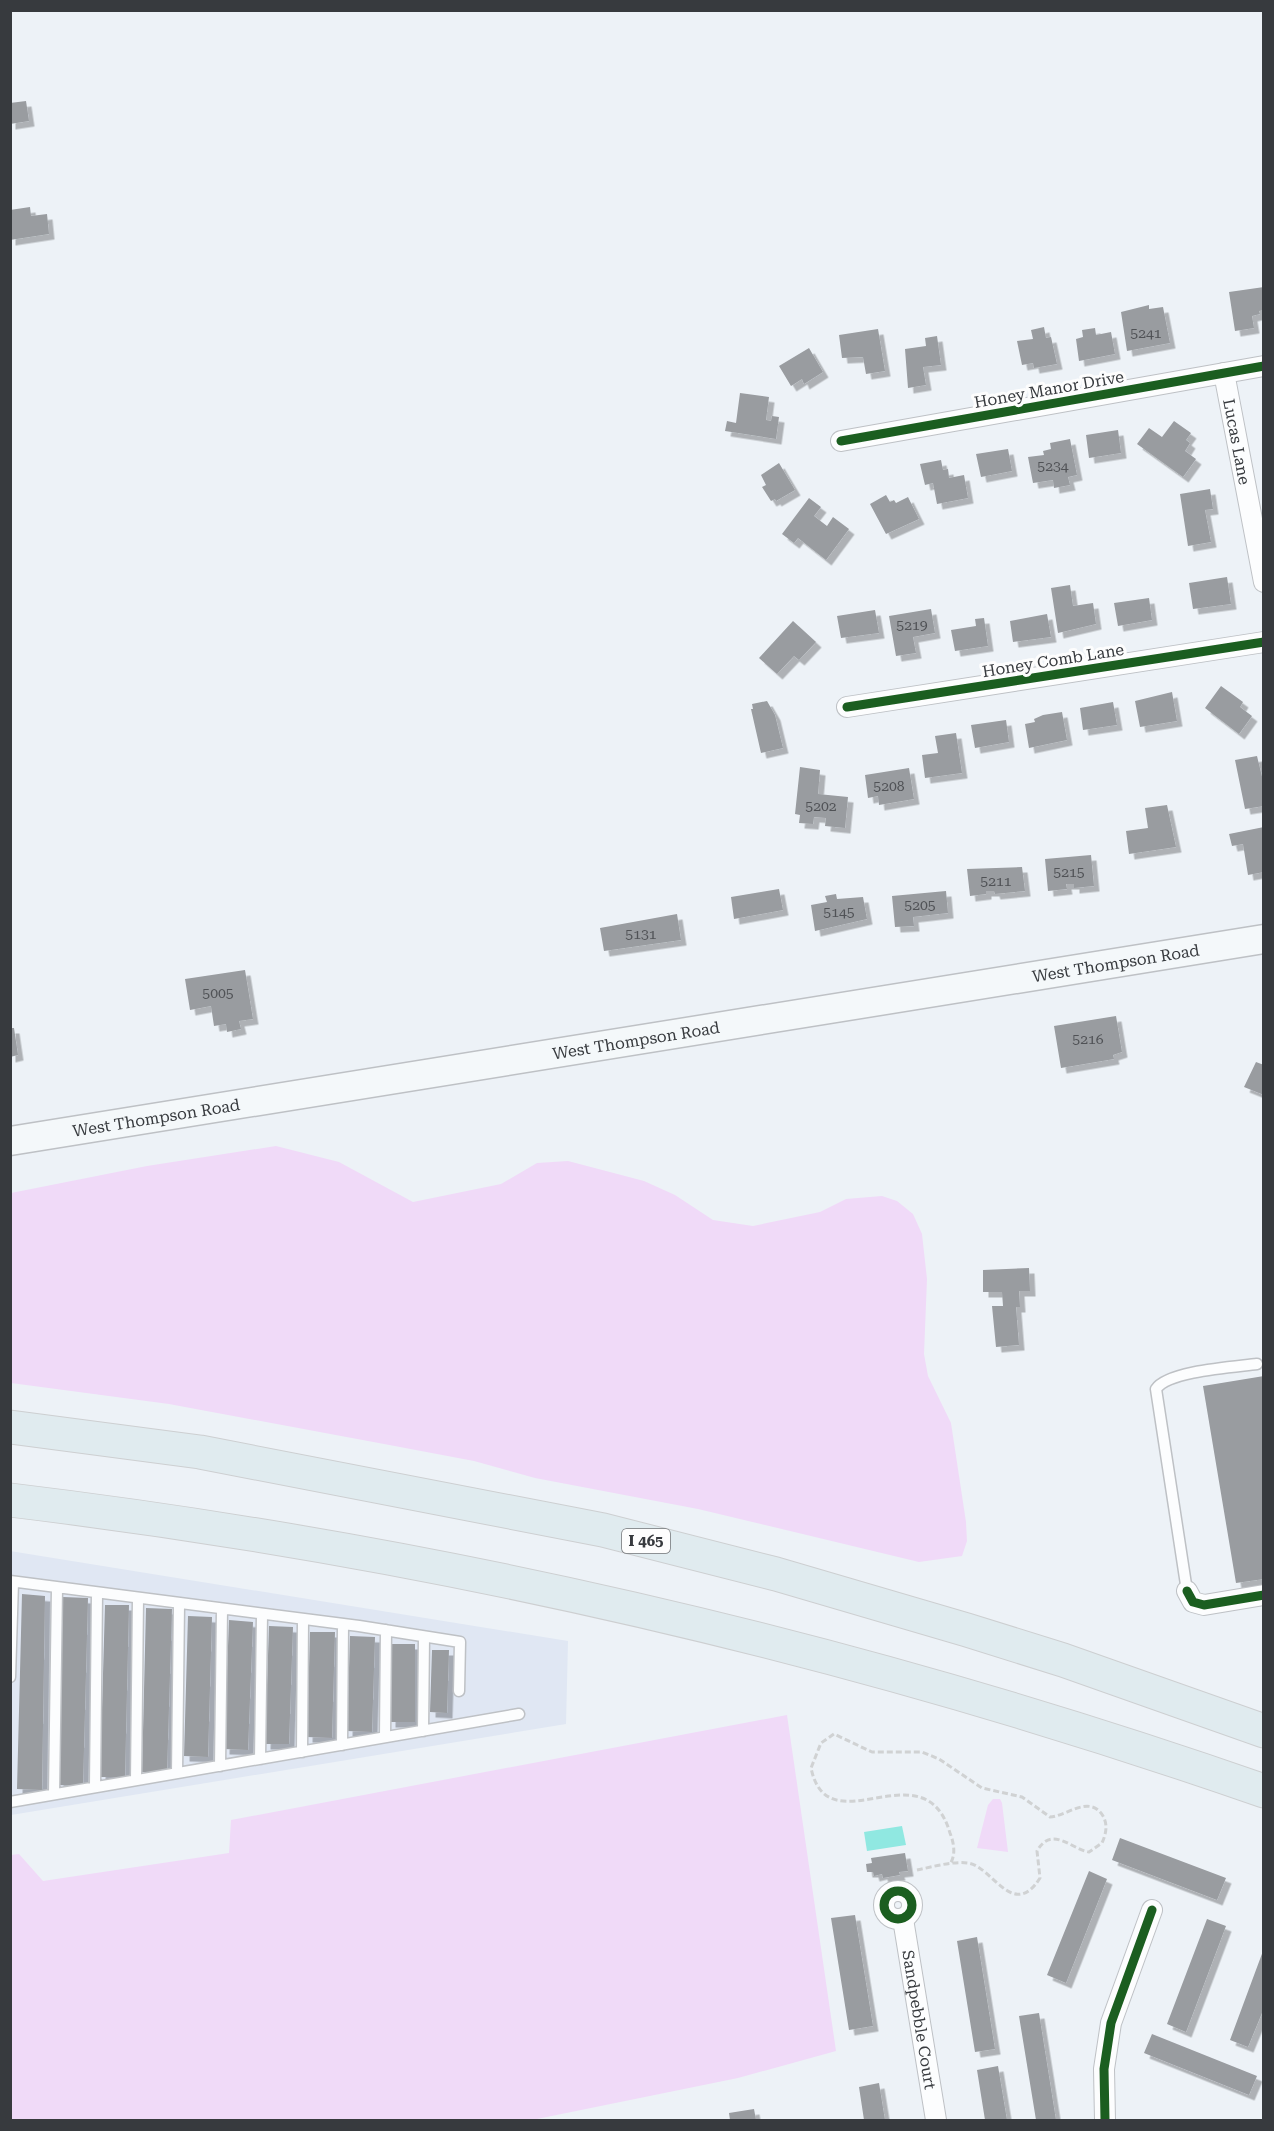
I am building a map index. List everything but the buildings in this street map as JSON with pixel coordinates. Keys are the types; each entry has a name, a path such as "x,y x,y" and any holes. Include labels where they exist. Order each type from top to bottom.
{"highway":[{"name":"I 465","path":"10,1427 200,1452 603,1530 776,1574 967,1630 1263,1731"},
{"path":"10,1500 157,1519 354,1550 618,1604 771,1641 944,1688 1136,1747 1263,1791"}],"main road":[{"name":"West Thompson Road","path":"10,1141 1263,939"}],"street":[{"name":"Honey Manor Drive","path":"841,441 1263,366"},
{"name":"Lucas Lane","path":"1224,373 1263,582"},
{"name":"Honey Comb Lane","path":"848,707 1263,642"},
{"path":"1187,1591 1193,1602 1203,1605 1263,1595"},
{"path":"1105,2121 1105,2053 1112,2015 1152,1910"},
{"name":"Sandpebble Court","path":"903,1919 936,2121"}],"lane":[{"path":"1187,1591 1156,1389 1161,1382 1176,1377 1257,1364"},
{"path":"10,1677 12,1582 343,1624 460,1642 459,1691"},
{"path":"54,1794 57,1588"},
{"path":"95,1787 97,1593"},
{"path":"136,1780 138,1599"},
{"path":"177,1773 179,1604"},
{"path":"220,1766 222,1609"},
{"path":"260,1759 262,1614"},
{"path":"302,1752 303,1619"},
{"path":"342,1745 343,1624"},
{"path":"385,1737 386,1630"},
{"path":"423,1731 424,1636"},
{"path":"10,1802 519,1714"}],"path":[{"path":"917,1870 969,1863 986,1872 1002,1890 1014,1893 1023,1892 1031,1889 1040,1878 1037,1851 1045,1842 1065,1839 1083,1851 1089,1852 1102,1843 1106,1824 1099,1811 1086,1806 1050,1817 1022,1797 982,1788 939,1759 922,1752 872,1752 834,1734 821,1743 811,1768 820,1792 831,1800 844,1803 891,1794 923,1799 935,1808 949,1828 954,1851 950,1864"}],"shaded area":[{"path":"276,1146 339,1162 413,1202 501,1184 537,1163 568,1161 644,1181 675,1195 713,1220 753,1226 820,1212 846,1199 882,1196 897,1201 913,1214 922,1234 927,1279 924,1354 928,1376 951,1423 966,1522 967,1541 962,1556 919,1562 698,1509 535,1478 474,1461 169,1404 11,1383 11,1193 147,1166"},
{"path":"10,1551 568,1641 566,1724 11,1815"},
{"path":"787,1715 836,2051 738,2078 532,2120 11,2120 11,1855 19,1854 43,1881 229,1853 231,1820"},
{"path":"993,1799 1000,1799 1002,1803 1008,1852 977,1848 988,1805"},
{"path":"902,1826 906,1845 867,1851 864,1832"}],"cycle path":[{"path":"841,441 1264,366"},
{"path":"847,707 1264,642"},
{"path":"1187,1591 1193,1602 1204,1605 1264,1595"},
{"path":"898,1891 908,1895 912,1905 908,1915 898,1919 888,1915 884,1905 888,1895 898,1891"},
{"path":"1105,2120 1104,2069 1111,2023 1152,1910"}]}
